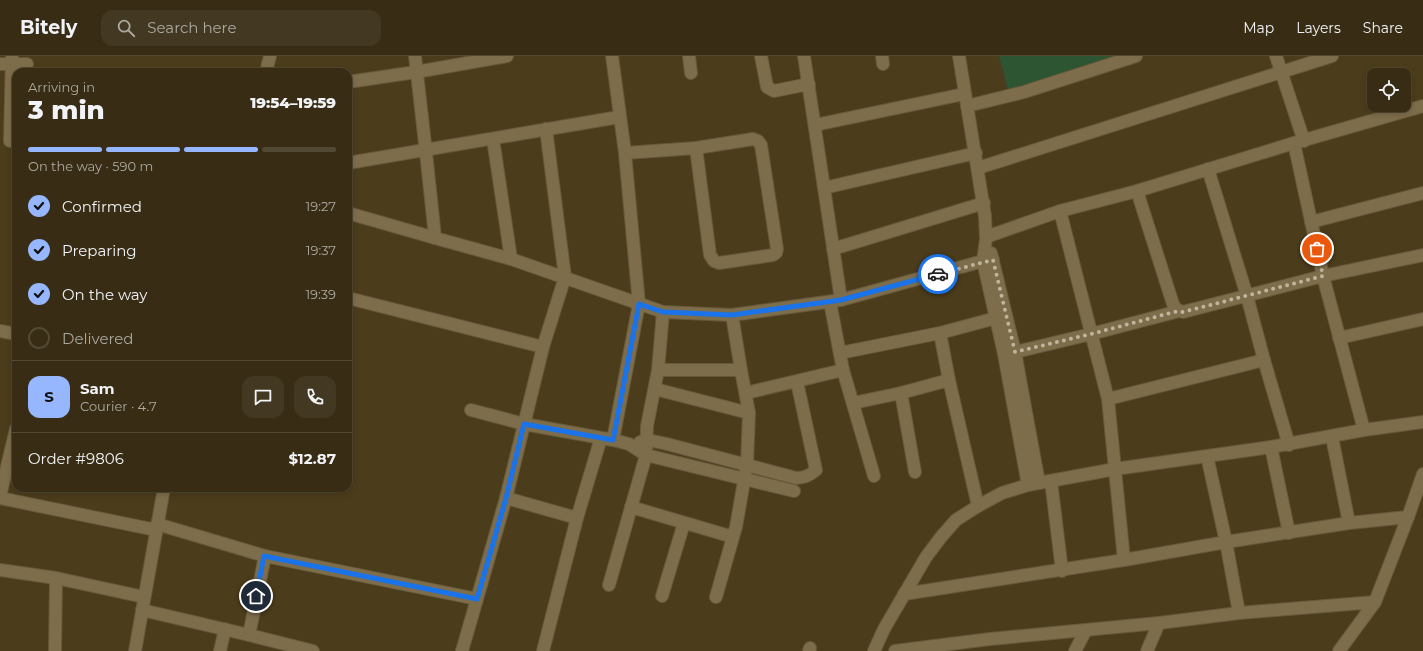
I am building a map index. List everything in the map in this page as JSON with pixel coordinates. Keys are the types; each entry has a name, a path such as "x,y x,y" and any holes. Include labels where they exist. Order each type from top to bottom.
{"street":[{"path":"267,68 270,56"},
{"path":"415,56 435,238"},
{"path":"352,81 508,56"},
{"path":"612,56 625,153 639,304 613,440"},
{"path":"689,56 691,73"},
{"path":"761,56 767,87 770,90 774,91 809,84"},
{"path":"804,56 833,249 840,353 843,370 874,476"},
{"path":"959,56 984,203 988,261 996,318 1009,353"},
{"path":"815,124 1024,92 1136,56"},
{"path":"1276,56 1299,142 1311,222 1323,276 1364,430"},
{"path":"978,168 1332,56"},
{"path":"9,141 8,61 27,64"},
{"path":"986,238 1060,211 1136,191 1423,106"},
{"path":"352,162 619,117"},
{"path":"462,651 506,498 543,347 565,277 546,129"},
{"path":"493,139 511,259"},
{"path":"625,153 696,148 753,139 758,141 763,160 777,249 776,253 773,255 719,263 714,262 710,254 696,148"},
{"path":"824,188 976,152"},
{"path":"1208,169 1289,444"},
{"path":"1136,191 1173,304 1178,311"},
{"path":"1311,222 1423,193"},
{"path":"833,249 984,203"},
{"path":"1060,211 1108,399 1124,560"},
{"path":"352,215 511,259 663,312 732,315 836,301 988,261"},
{"path":"1009,353 1091,334 1178,311 1183,312 1323,276 1423,255"},
{"path":"988,261 1062,571"},
{"path":"352,299 543,347"},
{"path":"609,585 646,455 648,440 647,426 658,370 663,312"},
{"path":"716,597 736,527 744,478 748,464 749,413 732,315"},
{"path":"840,353 940,333 996,318"},
{"path":"1339,338 1423,319"},
{"path":"0,331 12,333"},
{"path":"940,333 949,380 978,506"},
{"path":"1108,399 1264,360"},
{"path":"658,370 742,370"},
{"path":"746,393 843,370"},
{"path":"853,403 901,393 949,380"},
{"path":"629,444 648,440 748,464 796,478 803,478 816,470 797,382"},
{"path":"655,390 749,413"},
{"path":"901,393 915,472"},
{"path":"471,410 524,424 629,444 646,455 794,491"},
{"path":"874,651 884,629 926,556 941,537 956,520 978,506 1002,494 1040,483 1115,469 1271,447 1364,430 1423,422"},
{"path":"1332,437 1349,524"},
{"path":"543,651 577,518 601,438"},
{"path":"12,442 0,497 156,527 264,556 477,599"},
{"path":"1271,447 1289,533"},
{"path":"1208,456 1239,613"},
{"path":"1339,651 1374,602 1408,517 1423,474"},
{"path":"135,651 161,492"},
{"path":"506,498 577,518"},
{"path":"631,507 733,537"},
{"path":"904,594 1062,571 1226,542 1408,517"},
{"path":"662,596 684,523"},
{"path":"249,635 264,556"},
{"path":"0,570 56,578 144,597"},
{"path":"55,651 56,578"},
{"path":"895,651 990,645 1086,630 1239,613 1374,602"},
{"path":"142,610 309,650"},
{"path":"1147,651 1159,623"},
{"path":"220,651 225,629"},
{"path":"1075,651 1086,630"}],"green space":[{"path":"999,56 1130,56 1009,94"}],"way so far":[{"path":"938,274 983,261 993,260 1015,352 1178,311 1183,312 1323,276 1317,249"}],"route":[{"path":"256,596 264,556 477,599 506,498 524,424 613,440 639,304 663,312 732,315 841,300 938,274"}]}
